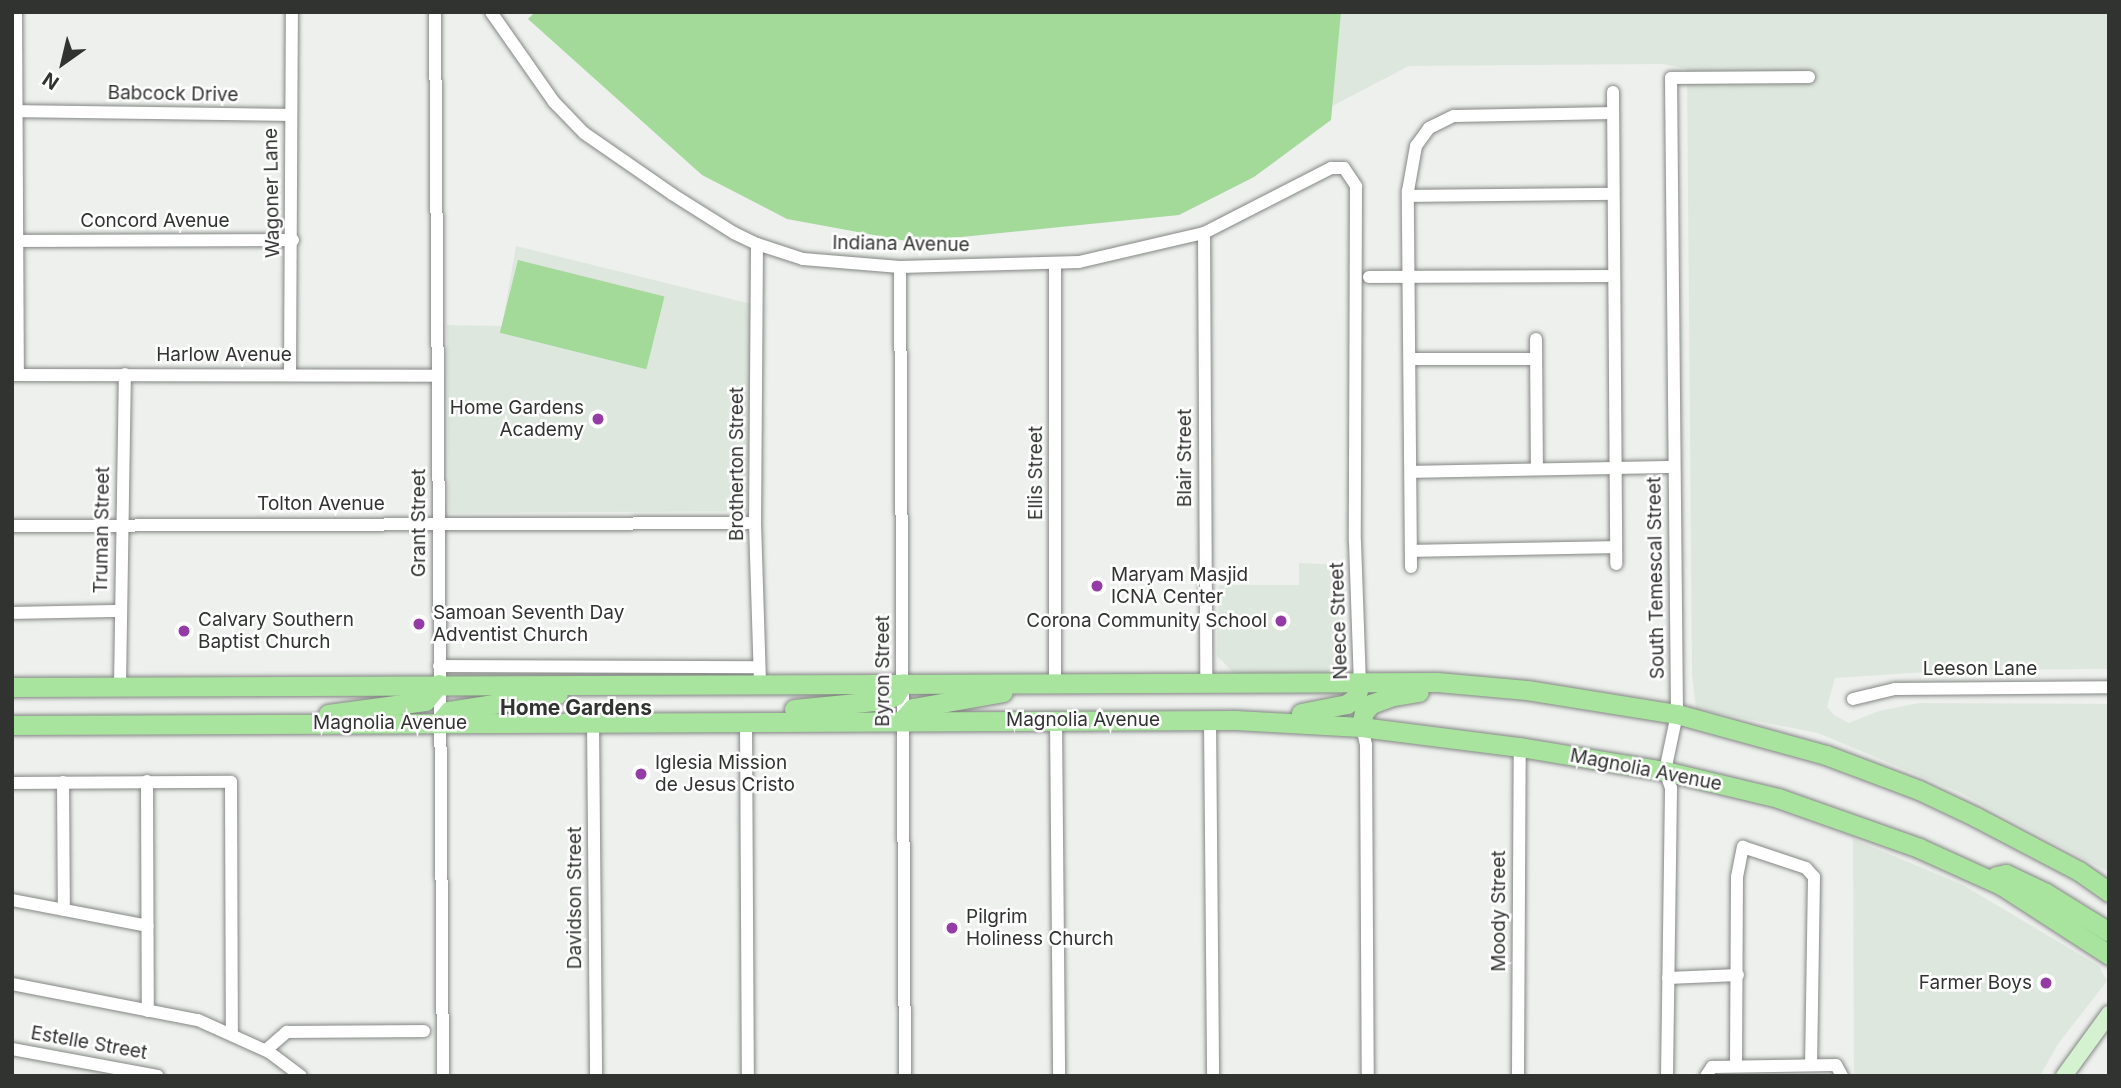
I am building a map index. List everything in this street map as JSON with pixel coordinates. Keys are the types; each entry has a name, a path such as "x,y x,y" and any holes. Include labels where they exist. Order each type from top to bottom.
{"main road":[{"name":"Magnolia Avenue","path":"12,687 120,687 439,675 625,684 760,675 903,683 1437,682 1580,697 1676,714 1786,742 1888,778 1989,823 2078,870 2109,892"},
{"path":"247,724 425,701 439,675"},
{"path":"902,720 913,708 1055,682"},
{"path":"746,720 761,713 884,700 895,696 903,683"},
{"path":"439,723 450,710 625,684"},
{"path":"1235,720 1334,708 1353,699 1360,684"},
{"path":"1361,727 1364,712 1376,701 1473,686"},
{"name":"Magnolia Avenue","path":"12,725 1235,720 1361,727 1520,747 1665,771 1778,798 1919,848 1985,878 2069,927 2109,955"},
{"path":"2078,870 2109,883"},
{"path":"1985,878 2006,874 2046,893 2109,932"},
{"path":"2064,1076 2109,1014"}],"street":[{"path":"15,375 16,12"},
{"name":"Wagoner Lane","path":"290,373 293,240 289,115 292,12"},
{"name":"Grant Street","path":"435,12 443,1076"},
{"name":"Indiana Avenue","path":"491,12 554,102 579,128 672,194 757,244 803,259 900,267 1055,264 1098,259 1204,233 1331,168 1345,168"},
{"name":"South Temescal Street","path":"1667,1076 1671,788 1665,771 1676,714 1671,78 1809,77"},
{"path":"1613,92 1616,564"},
{"name":"Babcock Drive","path":"15,111 289,115"},
{"path":"1411,566 1408,196 1409,169 1416,146 1429,128 1454,116 1613,113"},
{"name":"Neece Street","path":"1345,168 1356,186 1356,554 1361,727 1366,745 1368,1076"},
{"path":"1408,196 1613,194"},
{"name":"Blair Street","path":"1204,233 1206,682"},
{"name":"Concord Avenue","path":"17,241 293,240"},
{"name":"Brotherton Street","path":"757,244 755,523 760,675"},
{"name":"Ellis Street","path":"1055,264 1055,682"},
{"name":"Byron Street","path":"900,267 905,1076"},
{"path":"1368,276 1614,276"},
{"path":"1536,339 1538,469"},
{"path":"1409,359 1536,359"},
{"name":"Harlow Avenue","path":"15,375 290,373 436,376"},
{"name":"Truman Street","path":"120,687 120,524 125,374"},
{"path":"1410,472 1674,467"},
{"name":"Tolton Avenue","path":"12,526 439,522 755,523"},
{"path":"1411,551 1615,547"},
{"path":"14,613 120,611"},
{"name":"Magnolia Avenue","path":"439,675 760,675"},
{"name":"Leeson Lane","path":"1853,699 1895,689 2109,687"},
{"path":"746,720 748,1076"},
{"path":"1056,720 1059,1076"},
{"path":"1210,720 1213,1076"},
{"name":"Davidson Street","path":"593,721 596,1076"},
{"name":"Moody Street","path":"1518,1076 1520,747"},
{"path":"147,781 148,1011"},
{"path":"63,782 64,910"},
{"path":"12,783 231,782 232,1034"},
{"path":"1736,1066 1737,877 1743,847 1805,868 1814,877 1811,1065"},
{"path":"12,900 148,926"},
{"path":"1668,978 1738,975"},
{"path":"12,984 198,1020 266,1050 301,1076"},
{"path":"266,1050 287,1032 424,1031"},
{"name":"Estelle Street","path":"12,1049 158,1076"},
{"path":"1706,1076 1712,1067 1836,1065 1842,1076"}],"shaded area":[{"path":"1341,12 2109,12 2109,669 1957,670 1835,678 1827,707 1834,715 1849,723 1879,711 1919,703 2109,704 2109,872 1961,793 1818,733 1696,709 1692,675 1687,69 1663,64 1409,66 1332,106"},
{"name":"Home Gardens Academy","path":"516,246 751,304 747,511 449,513 447,325 502,326"},
{"name":"Corona Community School","path":"1299,563 1344,565 1343,658 1328,672 1235,674 1217,656 1219,585 1299,585"},
{"path":"1853,839 1963,885 2099,966 2107,981 2058,1044 2040,1076 1854,1076"}],"green space":[{"path":"535,12 1341,12 1331,120 1254,177 1179,215 912,242 787,219 702,175 528,19"},
{"path":"518,260 665,297 646,369 500,333"}],"place":[{"name":"Home Gardens Academy","path":"598,419"},
{"name":"Maryam Masjid ICNA Center","path":"1097,586"},
{"name":"Corona Community School","path":"1281,621"},
{"name":"Samoan Seventh Day Adventist Church","path":"419,624"},
{"name":"Calvary Southern Baptist Church","path":"184,631"},
{"name":"Iglesia Mission de Jesus Cristo","path":"641,774"},
{"name":"Pilgrim Holiness Church","path":"952,928"},
{"name":"Farmer Boys","path":"2046,983"}],"district":[{"name":"Home Gardens","path":"576,708"}]}
